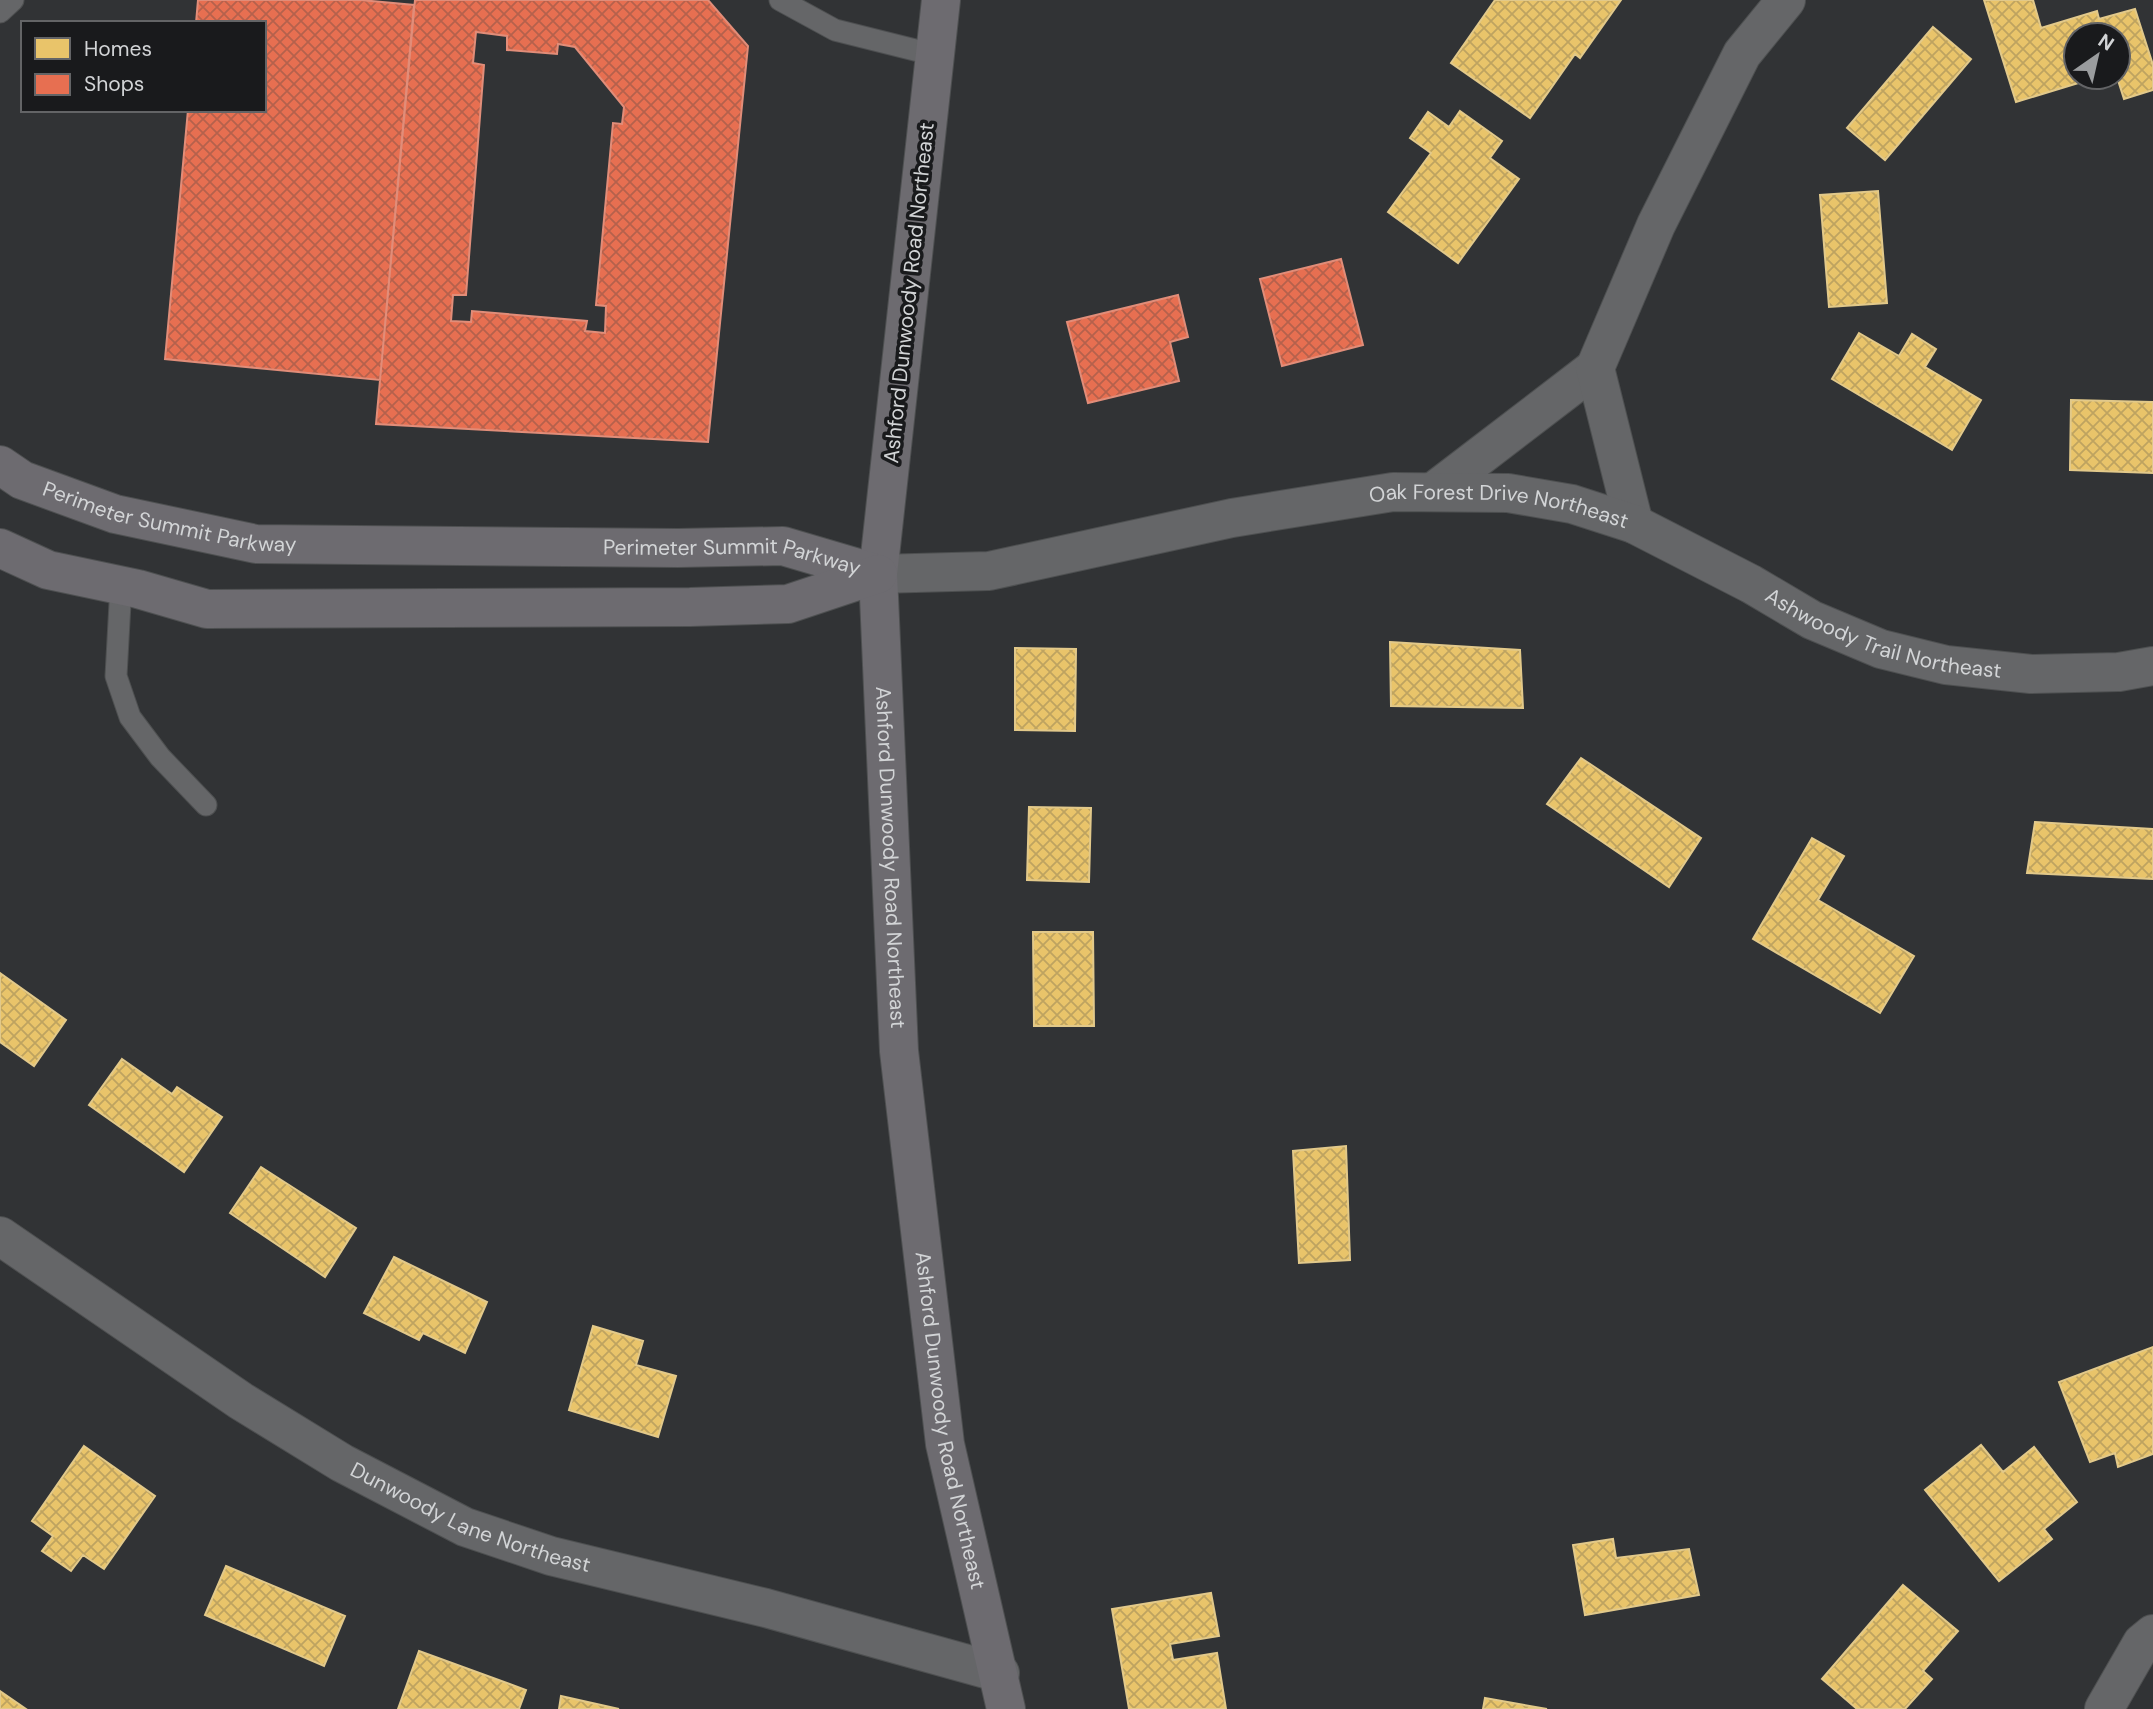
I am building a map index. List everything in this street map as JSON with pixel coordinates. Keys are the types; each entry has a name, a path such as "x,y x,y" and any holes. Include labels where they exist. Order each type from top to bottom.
{"main road":[{"name":"Ashford Dunwoody Road Northeast","path":"941,0 878,574 902,1078 945,1444 1003,1691"},
{"name":"Perimeter Summit Parkway","path":"0,465 22,480 115,514 256,544 664,548 783,546 878,574"},
{"name":"Perimeter Summit Parkway","path":"0,548 48,570 121,585 207,609 690,607 788,604 878,574"}],"street":[{"path":"1433,492 1595,368 1656,225 1735,66 1786,0"},
{"name":"Oak Forest Drive Northeast","path":"1595,368 1634,524"},
{"name":"Oak Forest Drive Northeast","path":"878,574 989,571 1232,518 1393,492 1508,493 1572,504 1634,524"},
{"name":"Ashwoody Trail Northeast","path":"1634,524 1751,584 1812,620 1881,649 1946,665 2031,674 2119,671 2153,666"},
{"name":"Dunwoody Lane Northeast","path":"0,1236 241,1401 342,1463 465,1527 551,1556 766,1608 1003,1691"},
{"path":"2105,1709 2143,1643 2153,1634"}],"lane":[{"path":"0,12 13,0"},
{"path":"780,0 835,30 935,55"},
{"path":"121,585 116,676 130,717 160,757 206,804"}],"building: Homes":[{"path":"1495,0 1621,0 1580,58 1575,54 1530,118 1451,63"},
{"path":"1984,0 2033,0 2041,28 2062,22 2062,88 2016,102"},
{"path":"2135,9 2153,65 2153,90 2124,99 2121,91 2132,91 2132,21 2064,21 2097,11 2099,19"},
{"path":"1933,27 1971,59 1885,160 1847,128"},
{"path":"1460,111 1502,141 1490,158 1519,179 1458,263 1388,212 1431,153 1410,138 1428,112 1449,127"},
{"path":"1878,191 1887,303 1829,307 1820,195"},
{"path":"1859,333 1899,356 1912,334 1936,349 1925,367 1981,400 1952,450 1832,379"},
{"path":"2071,400 2153,402 2153,473 2070,470"},
{"path":"1390,642 1520,650 1523,708 1391,706"},
{"path":"1015,648 1076,649 1075,731 1015,730"},
{"path":"1581,758 1701,838 1669,887 1547,804"},
{"path":"1029,807 1091,808 1089,882 1027,880"},
{"path":"2035,822 2153,829 2153,879 2027,873"},
{"path":"1812,838 1844,856 1818,900 1914,956 1880,1013 1753,939"},
{"path":"1033,932 1093,932 1094,1026 1034,1026"},
{"path":"0,973 66,1020 34,1066 0,1042"},
{"path":"122,1059 172,1094 177,1087 222,1117 184,1172 89,1105"},
{"path":"1346,1146 1350,1260 1299,1263 1293,1151"},
{"path":"261,1167 356,1228 325,1277 230,1213"},
{"path":"394,1257 487,1302 465,1353 423,1333 419,1340 364,1313"},
{"path":"593,1326 643,1341 636,1365 676,1376 658,1437 569,1410"},
{"path":"2153,1347 2153,1454 2118,1467 2115,1453 2090,1462 2059,1382"},
{"path":"1981,1445 2003,1472 2034,1447 2077,1502 2044,1529 2052,1539 1999,1581 1925,1490"},
{"path":"84,1446 155,1496 104,1569 83,1555 71,1571 42,1551 53,1536 32,1521"},
{"path":"1613,1539 1616,1558 1689,1549 1699,1595 1585,1615 1573,1545"},
{"path":"226,1566 345,1616 324,1666 205,1615"},
{"path":"1903,1585 1958,1631 1923,1671 1932,1679 1905,1709 1857,1709 1822,1679"},
{"path":"1211,1593 1219,1636 1170,1644 1173,1660 1217,1653 1226,1709 1129,1709 1112,1609"},
{"path":"419,1651 526,1690 519,1709 398,1709"},
{"path":"0,1691 26,1709 0,1709"},
{"path":"561,1696 619,1709 559,1709"},
{"path":"1485,1698 1547,1709 1483,1709"}],"building: Shops":[{"path":"198,0 361,0 414,5 380,380 165,359 188,112 266,112 266,21 196,21"},
{"path":"415,0 708,0 748,46 708,442 376,424","holes":["476,32 507,36 507,50 557,54 558,44 575,47 624,107 622,124 613,123 596,305 606,306 605,333 585,331 587,321 472,311 471,322 451,321 453,295 466,295 484,65 473,63"]},
{"path":"1341,259 1363,345 1282,366 1260,279"},
{"path":"1178,295 1188,337 1170,342 1179,381 1088,403 1067,322"}]}
